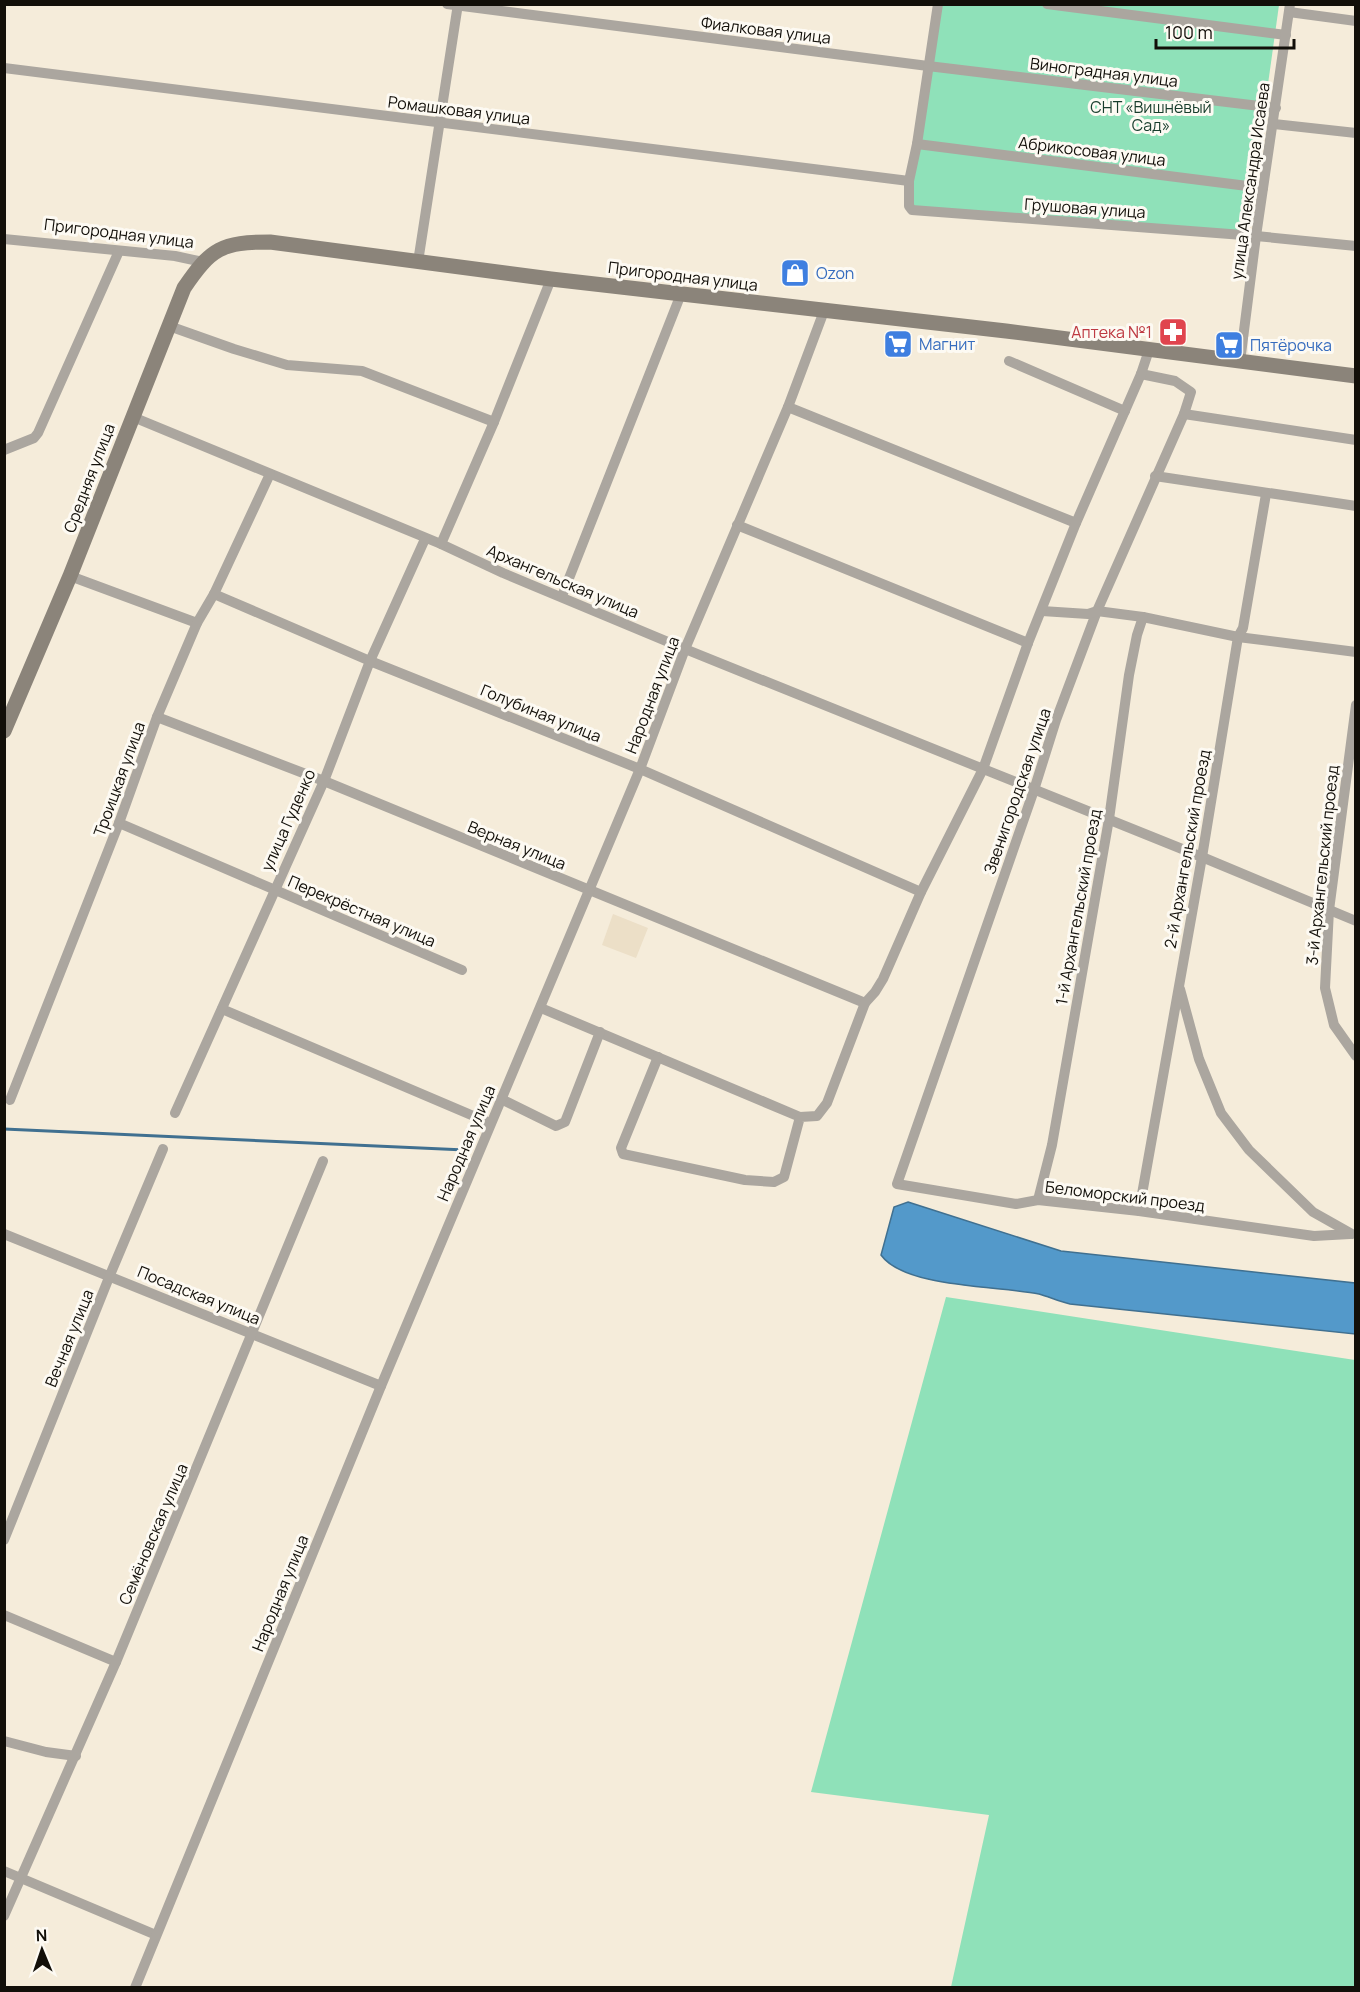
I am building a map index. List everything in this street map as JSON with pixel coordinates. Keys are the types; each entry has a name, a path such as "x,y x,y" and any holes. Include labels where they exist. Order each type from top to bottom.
{"street":[{"path":"909,181 917,144 938,4"},
{"path":"1047,4 1286,35"},
{"name":"Фиалковая улица","path":"418,262 440,123 455,5 928,66"},
{"path":"1290,8 1356,21"},
{"name":"улица Александра Исаева","path":"1240,362 1290,8"},
{"name":"Виноградная улица","path":"928,66 1276,108"},
{"name":"Ромашковая улица","path":"4,68 909,181"},
{"path":"1274,124 1356,133"},
{"name":"Абрикосовая улица","path":"917,144 1263,188"},
{"name":"Грушовая улица","path":"909,181 909,206 912,210 1256,236 1356,246"},
{"name":"Пригородная улица","path":"4,239 175,256 203,262"},
{"name":"Пригородная улица","path":"221,248 241,242 270,242 551,279 1006,331 1356,376"},
{"name":"Средняя улица","path":"4,731 70,576 184,288 203,262 221,248"},
{"path":"4,450 26,443 38,433 119,251"},
{"path":"441,544 494,422 551,279"},
{"path":"562,596 681,294"},
{"name":"Народная улица","path":"135,1988 381,1386 640,769 685,649 788,407 824,311"},
{"path":"169,326 286,365 362,371 494,422"},
{"path":"540,1008 800,1117 818,1116 827,1103 865,1003 883,979 921,892 983,769 1028,643 1149,350"},
{"path":"1009,361 1125,411"},
{"path":"1141,374 1175,381 1191,392 1184,414 1356,440"},
{"path":"788,407 1076,523"},
{"name":"Звенигородская улица","path":"897,1184 1034,790 1056,720 1097,611 1184,414"},
{"name":"Архангельская улица","path":"133,417 441,544 503,573 685,649 1034,790"},
{"name":"Троицкая улица","path":"10,1100 119,823 157,717 197,623 214,594 270,474"},
{"path":"1155,476 1356,506"},
{"name":"2-й Архангельский проезд","path":"1139,1210 1202,857 1238,637 1243,628 1266,494"},
{"path":"737,525 1028,643"},
{"name":"улица Гуденко","path":"175,1113 273,890 324,781 370,661 425,539"},
{"path":"70,576 197,623"},
{"name":"Голубиная улица","path":"214,594 370,661 640,769 921,892"},
{"path":"1042,611 1088,614 1097,611 1143,617 1238,637 1356,652"},
{"name":"1-й Архангельский проезд","path":"1038,1200 1052,1145 1109,819 1129,675 1143,617"},
{"name":"3-й Архангельский проезд","path":"1356,705 1329,910 1325,988 1334,1025 1356,1056"},
{"name":"Верная улица","path":"157,717 324,781 865,1003"},
{"path":"1034,790 1356,921"},
{"name":"Перекрёстная улица","path":"119,823 462,970"},
{"name":"Беломорский проезд","path":"1179,986 1199,1059 1221,1113 1249,1150 1313,1212 1353,1234"},
{"path":"222,1009 490,1123"},
{"path":"501,1099 556,1126 565,1122 600,1032"},
{"path":"658,1057 621,1148 623,1154 745,1179 774,1182 784,1177 800,1117"},
{"name":"Вечная улица","path":"4,1540 110,1275 164,1149"},
{"name":"Семёновская улица","path":"4,1916 116,1662 323,1161"},
{"name":"Беломорский проезд","path":"897,1184 1016,1204 1038,1200 1139,1210 1314,1236 1353,1234"},
{"name":"Посадская улица","path":"4,1233 381,1386"},
{"path":"4,1615 116,1662"},
{"path":"4,1741 46,1752 76,1756"},
{"path":"4,1871 156,1935"}],"shaded area":[{"path":"613,914 648,928 636,958 602,945"}],"green space":[{"name":"СНТ «Вишнёвый Cад»","path":"938,5 1279,5 1247,235 912,210 909,181"},
{"path":"946,1297 1355,1360 1355,1987 951,1987 989,1815 811,1792"}],"water":[{"path":"908,1202 1061,1251 1355,1283 1355,1334 1070,1304 1039,1294 954,1284 910,1274 893,1266 881,1255 894,1207"}],"waterway":[{"path":"4,1129 465,1150"}],"place":[{"name":"Ozon","path":"795,273"},
{"name":"Аптека №1","path":"1173,332"},
{"name":"Магнит","path":"898,344"},
{"name":"Пятёрочка","path":"1229,345"}]}
